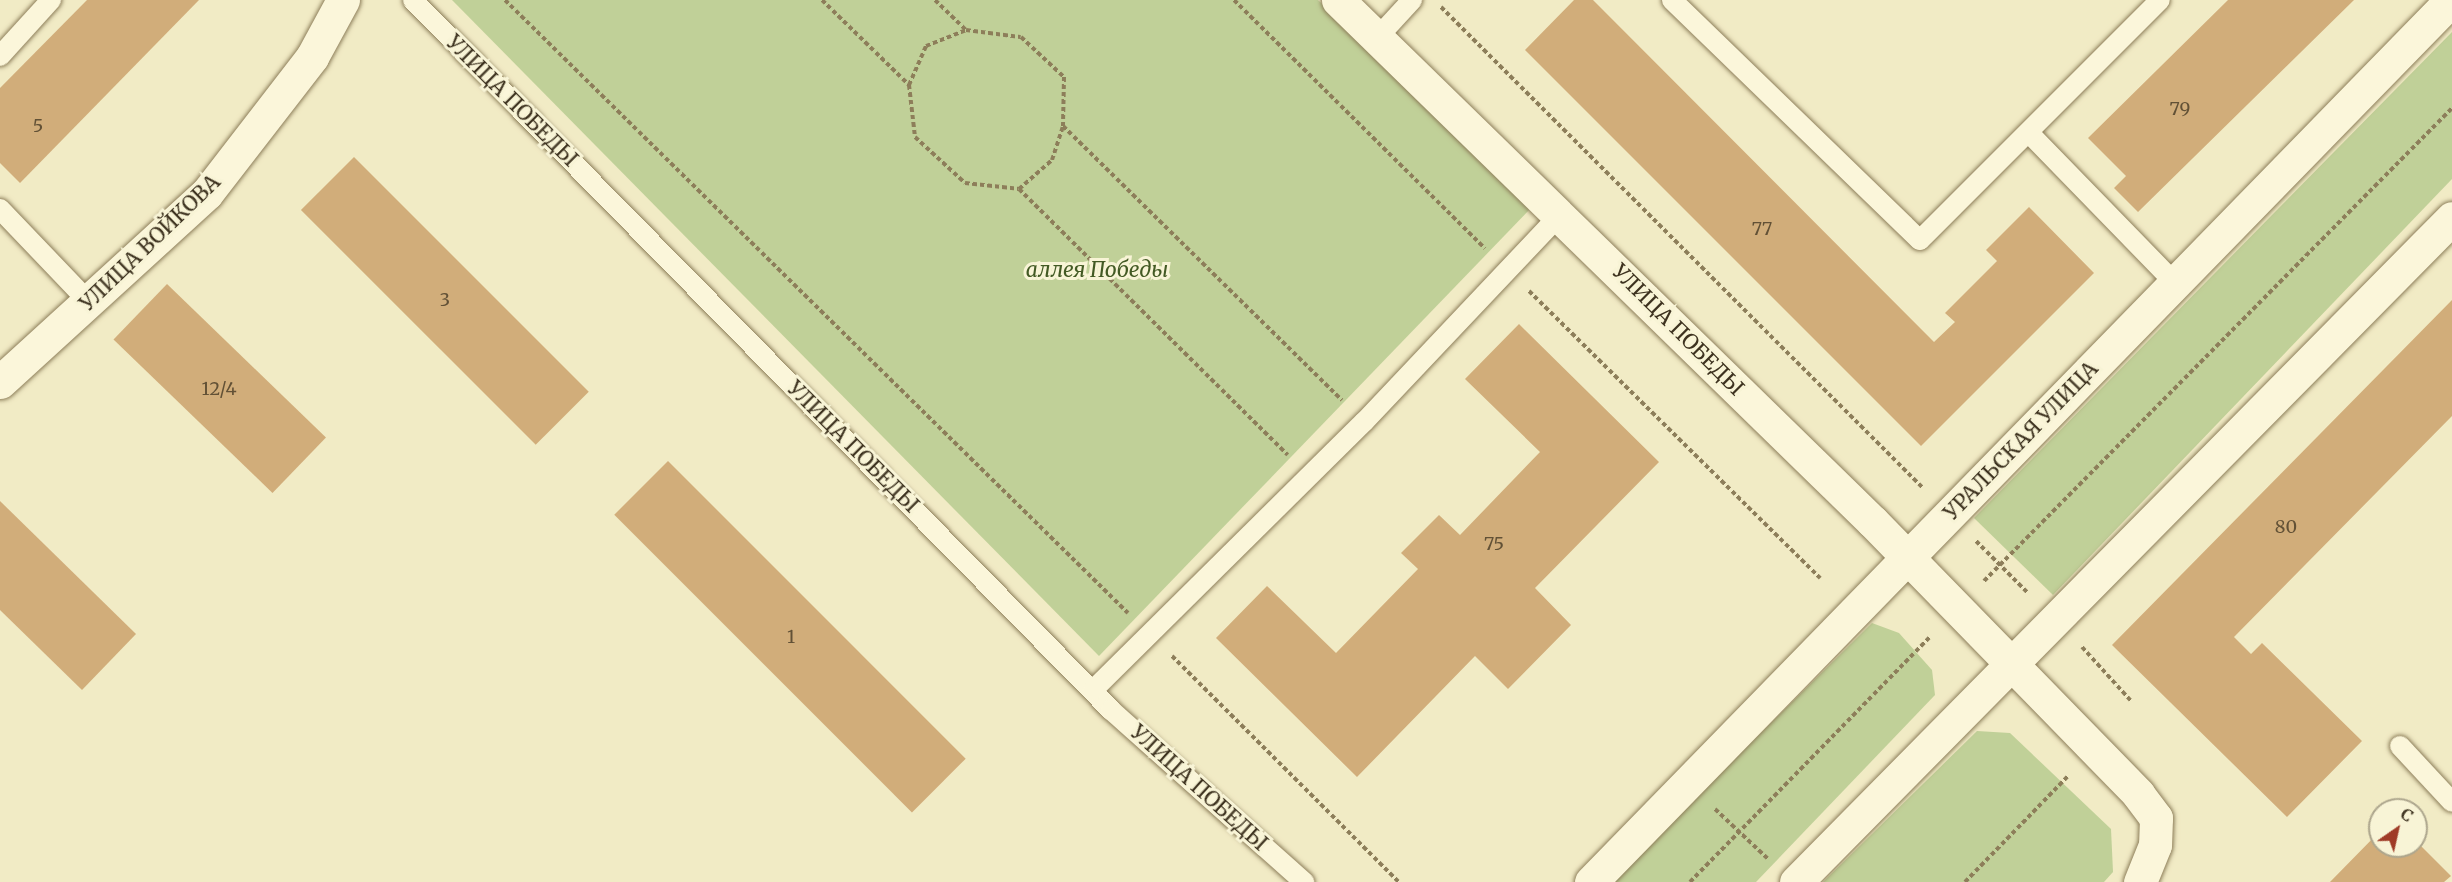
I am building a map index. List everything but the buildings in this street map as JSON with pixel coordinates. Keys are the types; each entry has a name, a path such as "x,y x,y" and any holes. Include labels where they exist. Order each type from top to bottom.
{"street":[{"name":"УЛИЦА ВОЙКОВА","path":"0,382 207,193 312,57 343,0"},
{"name":"УЛИЦА ПОБЕДЫ","path":"1338,0 1561,214 2014,663 2095,748 2156,818 2155,846 2140,882"},
{"name":"УРАЛЬСКАЯ УЛИЦА","path":"1591,882 2451,0"},
{"path":"1786,874 2014,663 2452,218"}],"lane":[{"path":"0,56 51,0"},
{"name":"УЛИЦА ПОБЕДЫ","path":"413,0 1093,690 1304,882"},
{"path":"1377,38 1412,0"},
{"path":"1672,0 1920,240 2030,134 2160,0"},
{"path":"2030,134 2175,283"},
{"path":"0,209 89,302"},
{"path":"1093,690 1364,422 1561,214"},
{"path":"2400,746 2452,802"}],"path":[{"path":"506,0 1399,882"},
{"path":"822,0 909,85"},
{"path":"935,0 966,30"},
{"path":"1234,0 1820,579"},
{"path":"1434,0 2000,566 2057,620 2132,702"},
{"path":"1019,189 1052,160 1063,126 1064,77 1021,37 966,30 926,46 909,85 915,137 965,183 1019,189 1309,476"},
{"path":"1690,882 2452,108"},
{"path":"1063,126 1364,422"},
{"path":"1965,882 2095,748"},
{"path":"1688,784 1786,874"}],"green space":[{"name":"аллея Победы","path":"452,0 1318,0 1534,205 1099,656"},
{"path":"2452,32 2452,179 2053,595 1974,518"},
{"path":"1872,623 1899,633 1932,670 1935,695 1756,882 1610,882"},
{"path":"1977,731 2010,733 2111,829 2113,872 2104,882 1823,882"}]}
